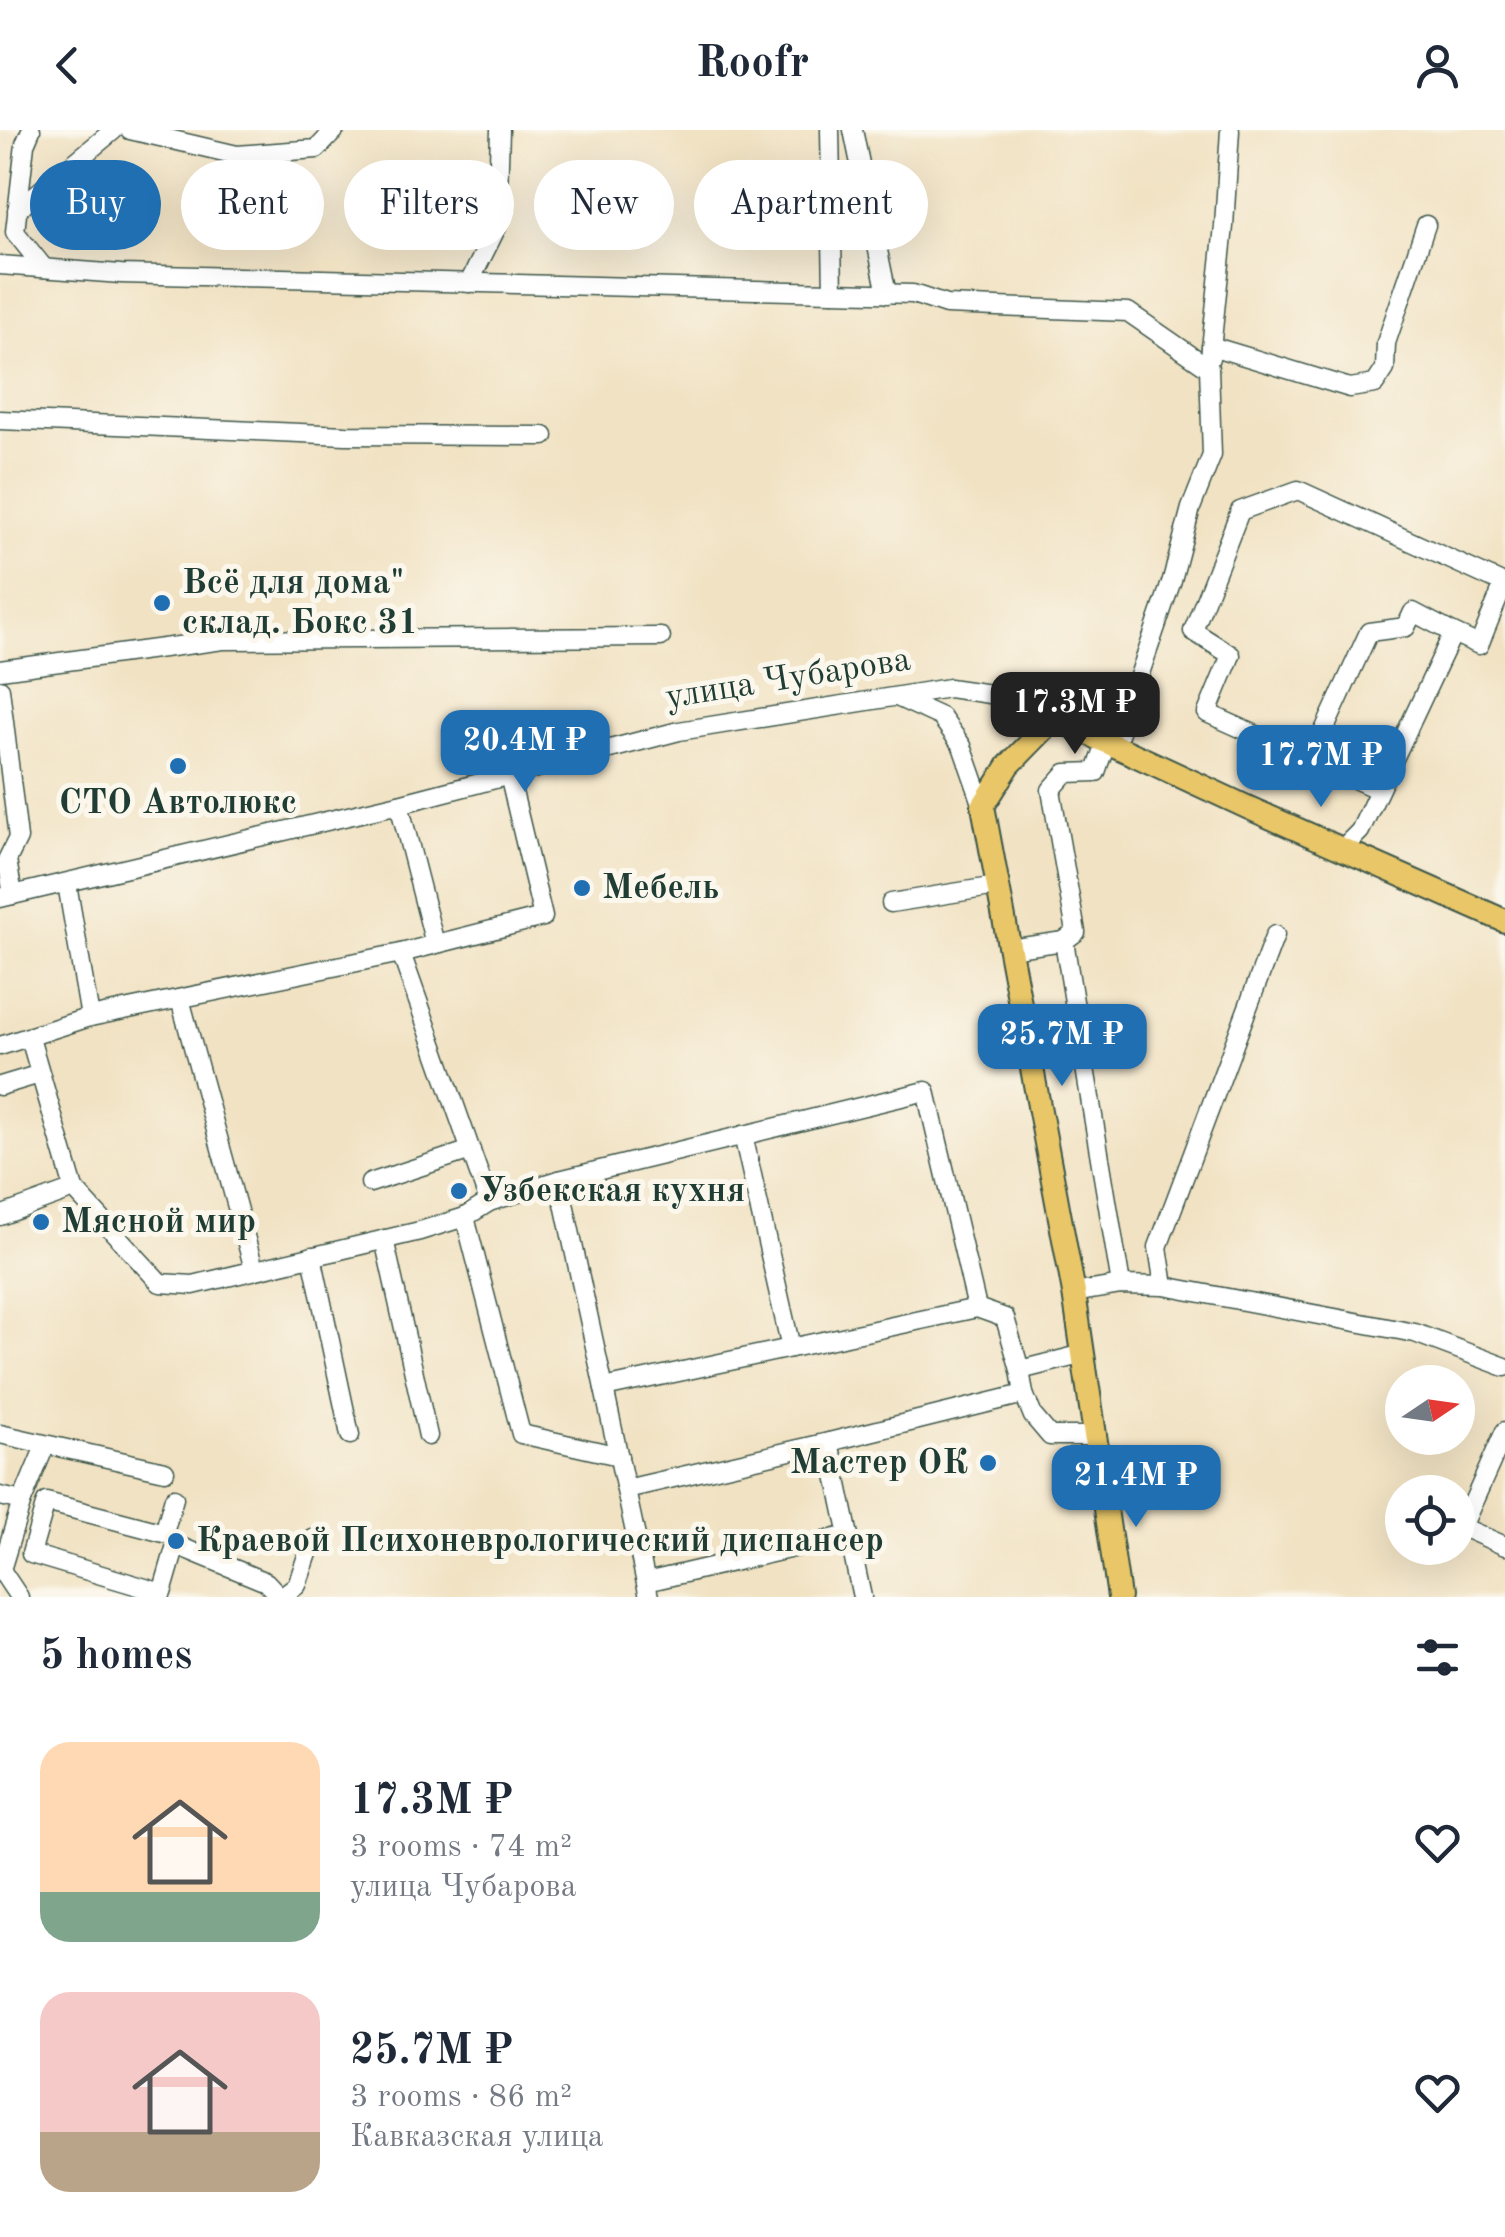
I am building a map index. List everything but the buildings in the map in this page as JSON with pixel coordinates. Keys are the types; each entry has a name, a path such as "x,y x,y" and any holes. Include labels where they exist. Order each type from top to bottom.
{"main road":[{"name":"улица Чубарова","path":"1055,718 1505,921"},
{"path":"1055,718 1009,765 983,806 1074,1294 1119,1597"}],"street":[{"path":"31,130 25,144 17,210 7,238 44,268"},
{"path":"17,210 114,130"},
{"path":"130,130 237,155 317,149 335,130"},
{"path":"469,283 497,226 500,130"},
{"path":"830,130 833,292"},
{"path":"853,130 887,294"},
{"path":"1009,949 1064,940 1076,932 1051,790 1066,773 1096,772 1110,744 1172,580 1190,508 1212,456 1209,368 1230,130"},
{"path":"1211,346 1350,388 1376,384 1385,369 1386,343 1426,225"},
{"path":"0,265 122,274 913,294 946,304 1128,312 1209,368"},
{"path":"0,420 346,436 544,436"},
{"path":"1310,759 1369,632 1406,627 1413,612 1479,645 1504,584 1298,490 1240,511 1193,631 1231,656 1207,714 1379,790"},
{"path":"1343,848 1360,832 1454,632"},
{"path":"0,670 223,640 661,637"},
{"name":"улица Чубарова","path":"6,897 399,804 679,731 949,688 997,695 1055,718"},
{"path":"0,690 18,838 7,860 6,897"},
{"path":"897,697 941,717 962,746 983,806"},
{"path":"0,1046 90,1018 401,953 543,917 509,775"},
{"path":"399,804 435,944"},
{"path":"67,884 90,1018"},
{"path":"891,903 997,886"},
{"path":"1164,1286 1158,1247 1275,935"},
{"path":"1064,940 1120,1285"},
{"path":"401,953 489,1202"},
{"path":"180,1000 254,1269"},
{"path":"30,1038 74,1189 160,1283 193,1285 384,1239 465,1216 489,1202 559,1180 926,1091 976,1308"},
{"path":"0,1086 40,1074"},
{"path":"743,1135 791,1348"},
{"path":"370,1183 471,1150"},
{"path":"559,1180 647,1590 848,1535"},
{"path":"0,1216 74,1189"},
{"path":"465,1216 521,1434 619,1456"},
{"path":"384,1239 428,1436"},
{"path":"312,1256 350,1435"},
{"path":"1074,1294 1120,1285 1164,1286 1415,1333 1505,1367"},
{"path":"604,1388 976,1308 1006,1318 1024,1394 1033,1416 1050,1436 1096,1436"},
{"path":"1020,1370 1084,1354"},
{"path":"626,1489 1024,1394"},
{"path":"1505,1431 1462,1527 1505,1546"},
{"path":"0,1434 166,1471"},
{"path":"829,1442 862,1597"},
{"path":"19,1597 2,1570 22,1501 44,1446"},
{"path":"0,1496 22,1501"},
{"path":"174,1498 164,1533 46,1502 31,1554 162,1592 176,1545 266,1582 280,1597 298,1585 314,1540"}],"place":[{"name":"Всё для дома\" склад. Бокс 31","path":"162,603"},
{"name":"СТО Автолюкс","path":"178,766"},
{"name":"Мебель","path":"582,888"},
{"name":"Узбекская кухня","path":"459,1191"},
{"name":"Мясной мир","path":"41,1222"},
{"name":"Мастер ОК","path":"988,1463"},
{"name":"Краевой Психоневрологический диспансер","path":"176,1541"}]}
